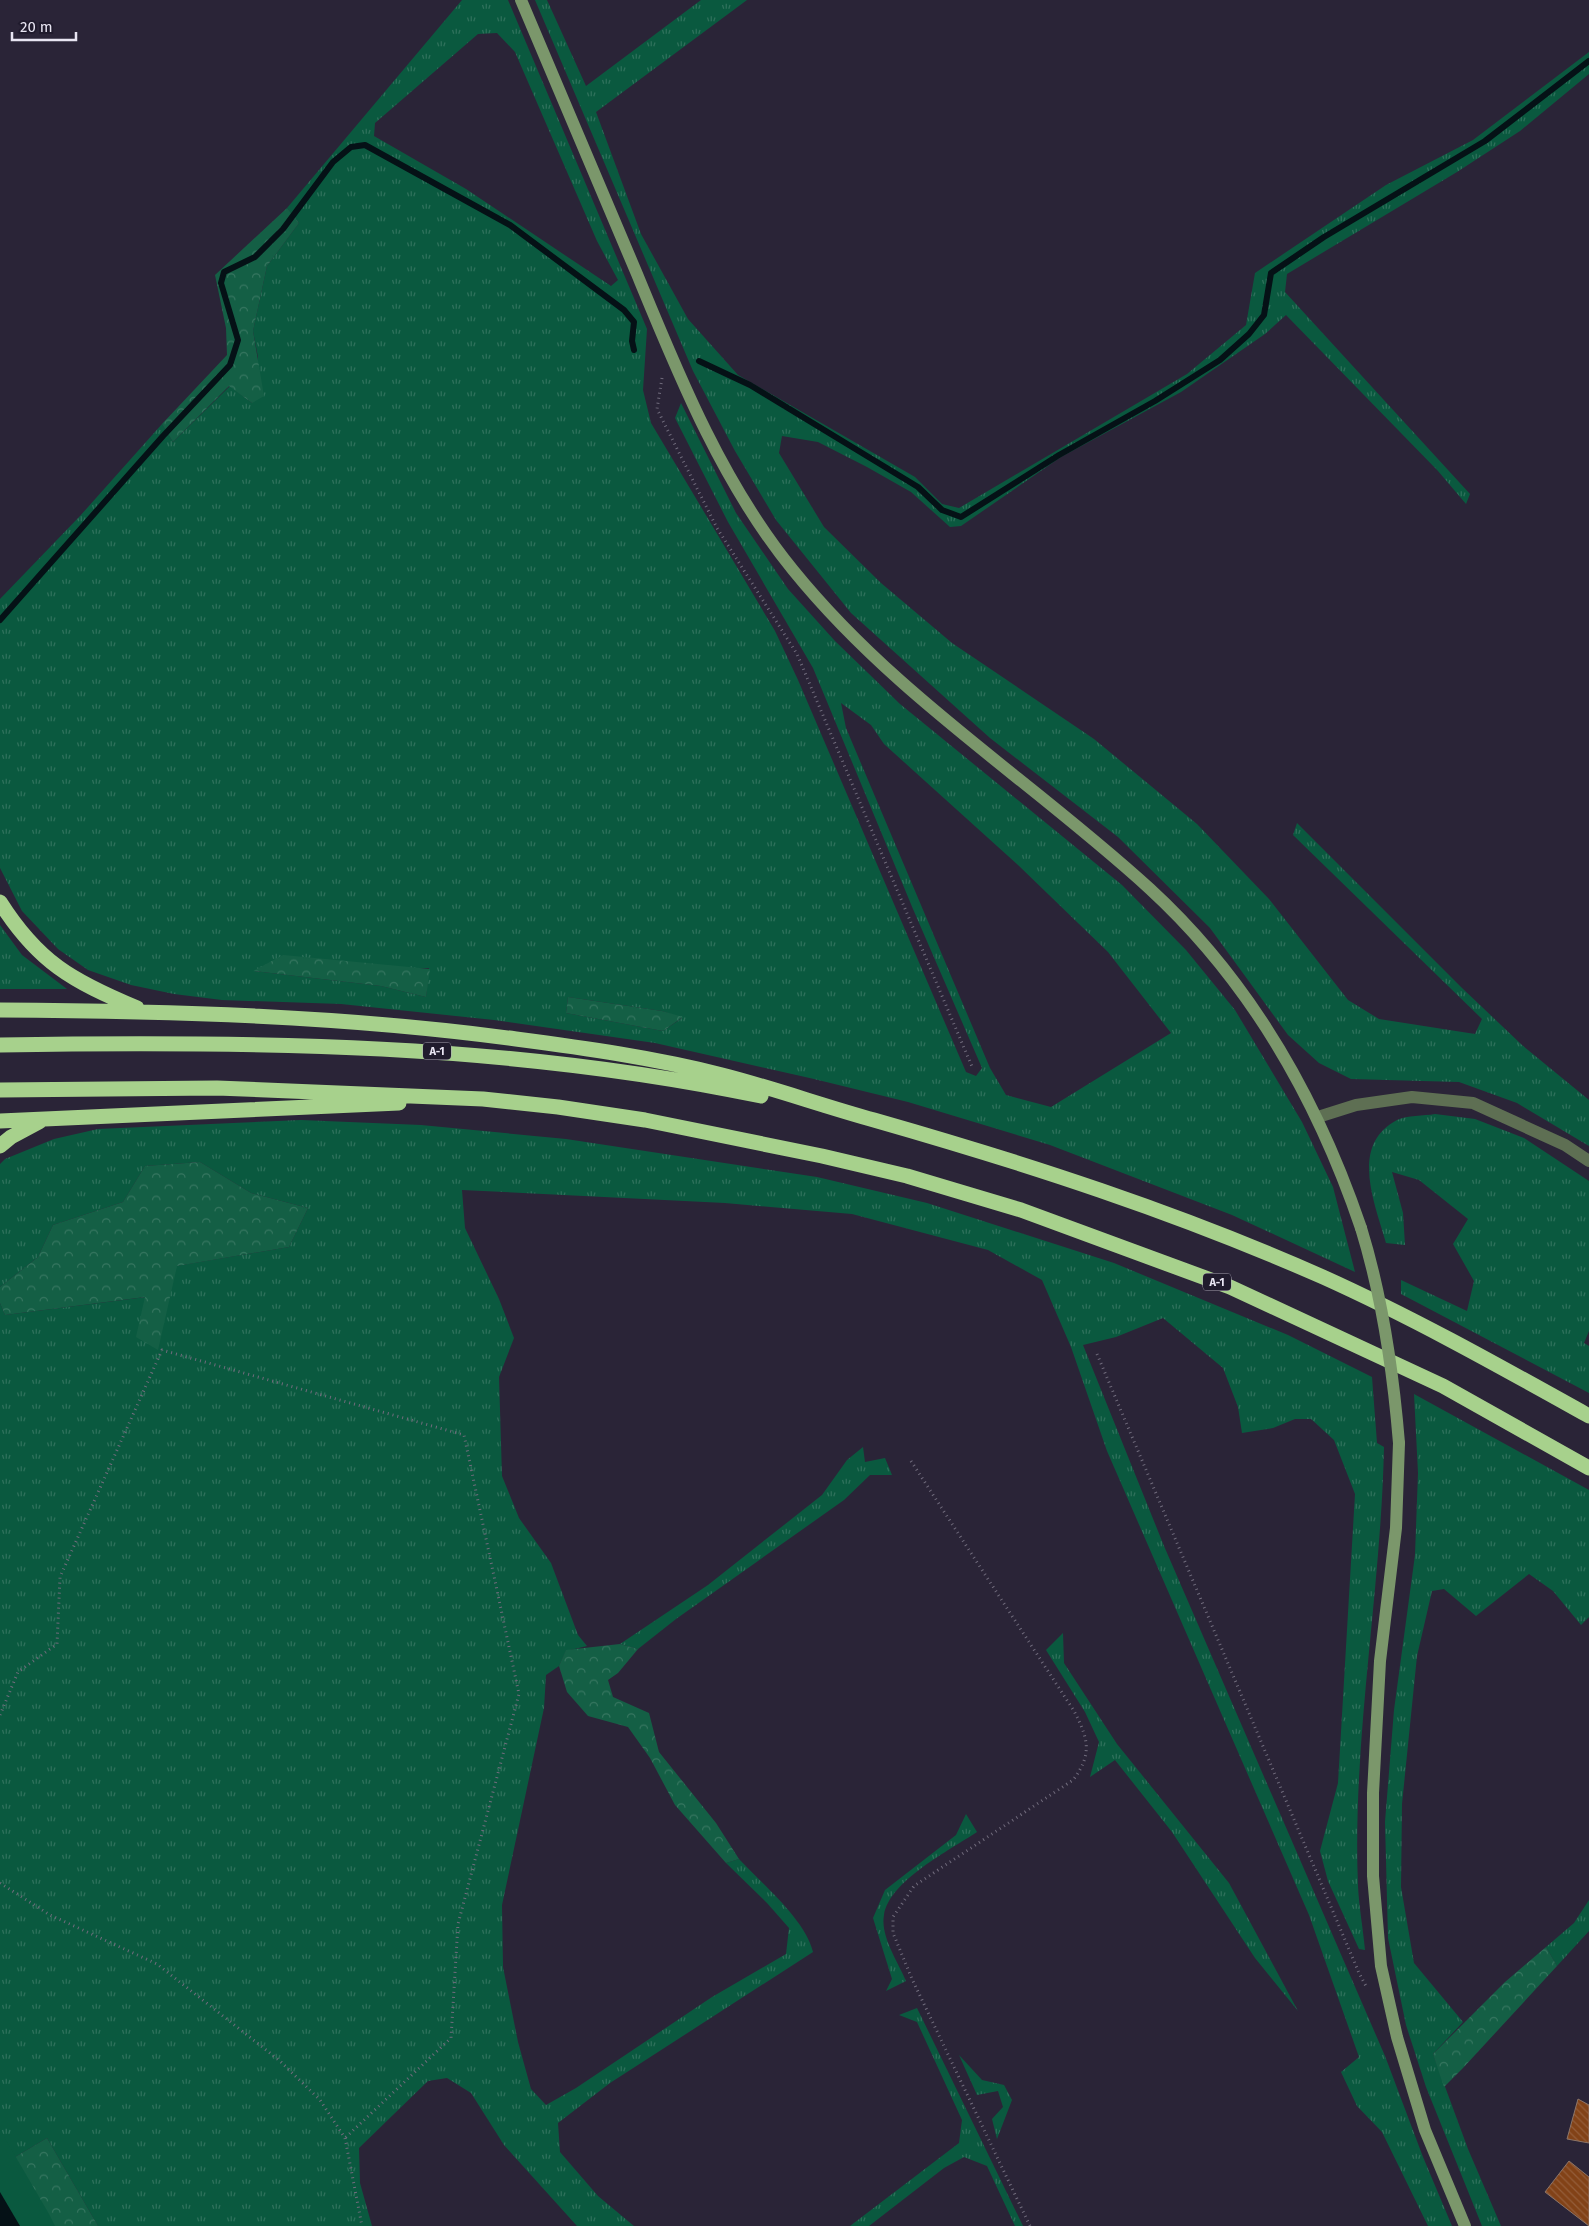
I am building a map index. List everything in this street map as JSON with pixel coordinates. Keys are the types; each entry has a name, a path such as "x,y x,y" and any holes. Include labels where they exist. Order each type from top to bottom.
{"highway":[{"path":"0,902 31,943 62,972 93,990 145,1011"},
{"path":"0,1010 145,1011 309,1018 421,1027 519,1039 720,1074 868,1119"},
{"name":"A-1","path":"0,1045 283,1044 458,1052 634,1073 868,1119 1006,1158 1114,1194 1323,1277 1451,1338 1589,1416"},
{"name":"A-1","path":"0,1090 217,1088 483,1099 558,1107 743,1138 907,1176 1021,1210 1230,1287 1443,1386 1589,1468"},
{"path":"0,1121 483,1099"},
{"path":"0,1146 11,1137 44,1119"}],"street":[{"path":"521,0 668,348 714,447 748,506 790,567 838,622 891,675 949,725 1098,844 1160,898 1204,945 1246,998 1282,1053 1318,1117 1342,1172 1361,1228 1378,1288 1394,1385 1399,1443 1396,1528 1380,1661 1373,1793 1375,1894 1381,1966 1397,2037 1425,2130 1464,2226"},
{"path":"1318,1117 1356,1105 1412,1097 1473,1103 1565,1145 1589,1161"}],"path":[{"path":"668,348 656,409 717,528 797,654 973,1069"},
{"path":"0,1715 18,1672 56,1644 60,1577 162,1350 464,1435 519,1694 458,1924 451,2038 345,2138"},
{"path":"1096,1354 1359,1973 1368,1989"},
{"path":"911,1461 1074,1711 1085,1732 1087,1751 1083,1767 1073,1780 914,1886 894,1917 893,1933 912,1979 1030,2226"},
{"path":"0,1883 50,1915 157,1964 280,2062 320,2100 345,2138 362,2226"}],"green space":[{"path":"462,0 508,0 647,329 643,390 651,423 775,631 798,680 966,1072 976,1076 982,1068 913,909 813,668 728,522 675,418 681,403 736,513 788,589 835,641 900,704 1122,885 1186,950 1235,1010 1302,1122 1333,1187 1355,1272 1232,1215 1050,1145 908,1102 655,1043 494,1020 341,1004 222,1000 174,994 131,985 88,970 58,949 22,911 0,868 0,599 80,516 162,424 173,442 230,386 252,403 258,357 253,331 267,266 299,223 287,208","holes":["497,33 515,52 597,241 618,280 611,286 466,189 374,136 375,123 478,34","841,703 871,725 884,744 1018,865 1108,952 1171,1033 1051,1107 1006,1095 990,1068 846,728","429,968 426,997 381,986 254,971","568,997 662,1011 682,1018 663,1031 566,1013"]},
{"path":"535,0 547,0 586,86 701,0 747,0 596,112 641,234 688,319 738,375 915,477 942,504 959,508 1187,374 1246,325 1255,273 1386,185 1473,140 1589,52 1589,74 1520,131 1457,172 1287,274 1285,292 1470,494 1466,504 1438,471 1286,315 1265,334 1181,392 1061,457 961,526 950,527 911,492 818,442 782,436 779,453 824,527 881,583 952,643 1094,739 1197,824 1269,899 1348,1000 1379,1019 1475,1034 1482,1019 1293,835 1297,823 1461,987 1522,1045 1589,1100 1589,1146 1517,1103 1459,1082 1351,1079 1319,1063 1288,1035 1210,928 1118,837 990,738 851,613 776,520 735,451 693,371"},
{"path":"287,208 299,223 267,266 253,331 264,396 252,403 229,386 173,442 162,424 227,355 226,328 215,275"},
{"path":"0,925 22,955 67,989 0,989"},
{"path":"283,955 430,969 426,997 381,986 253,971"},
{"path":"568,997 662,1011 683,1017 663,1031 566,1013"},
{"path":"1435,1114 1475,1119 1524,1138 1589,1181 1589,1331 1584,1343 1589,1346 1589,1393 1401,1294 1401,1280 1467,1311 1474,1281 1453,1244 1468,1219 1419,1180 1392,1172 1403,1213 1405,1245 1386,1243 1372,1194 1369,1176 1370,1160 1373,1144 1382,1131 1401,1118"},
{"path":"301,1120 421,1125 566,1139 817,1177 927,1203 1114,1263 1288,1335 1372,1377 1377,1443 1384,1447 1378,1557 1359,1776 1358,1886 1365,1950 1359,1949 1328,1881 1320,1851 1338,1783 1355,1494 1334,1440 1311,1419 1295,1419 1273,1428 1242,1433 1238,1407 1223,1368 1163,1318 1116,1337 1083,1345 1164,1546 1385,2056 1423,2157 1452,2226 1428,2226 1382,2132 1357,2106 1341,2072 1359,2057 1309,1915 1107,1451 1071,1347 1042,1280 988,1250 852,1214 725,1203 462,1190 465,1228 499,1299 514,1338 499,1377 502,1476 519,1518 551,1563 578,1635 587,1646 566,1651 559,1666 546,1675 544,1708 502,1905 503,1967 518,2042 531,2089 546,2105 576,2088 712,1997 786,1954 789,1928 767,1903 726,1863 739,1859 792,1915 801,1927 813,1952 610,2083 558,2123 560,2152 598,2196 634,2226 577,2226 504,2145 471,2093 447,2078 428,2081 359,2148 360,2183 372,2226 98,2226 47,2138 0,2166 0,1303 5,1315 146,1297 176,1266 289,1247 308,1208 251,1193 200,1162 145,1166 123,1202 53,1225 38,1257 0,1287 0,1164 5,1159 54,1139 98,1129"},
{"path":"200,1162 251,1193 308,1208 289,1247 177,1266 158,1350 136,1337 145,1297 5,1315 0,1303 0,1287 38,1257 53,1225 123,1202 145,1166"},
{"path":"1414,1394 1589,1490 1589,1617 1581,1625 1553,1591 1529,1574 1476,1616 1444,1589 1432,1591 1417,1656 1402,1804 1401,1887 1414,1963 1463,2022 1433,2054 1468,2149 1501,2226 1482,2226 1426,2087 1406,2025 1388,1938 1385,1822 1394,1710 1415,1555 1418,1473"},
{"path":"863,1447 865,1462 885,1458 892,1475 870,1475 844,1500 676,1619 638,1649 620,1644 708,1585 822,1495 847,1460"},
{"path":"1063,1633 1064,1663 1117,1744 1229,1883 1298,2011 1255,1958 1172,1832 1115,1760 1090,1777 1099,1742 1085,1712 1046,1650"},
{"path":"620,1644 638,1649 618,1673 608,1680 613,1697 649,1713 659,1752 716,1823 739,1859 726,1863 675,1805 650,1758 628,1727 588,1716 567,1692 559,1666 566,1650"},
{"path":"966,1814 977,1832 922,1868 897,1890 888,1902 883,1923 885,1932 890,1949 906,1981 886,1991 892,1979 873,1918 885,1890 956,1835"},
{"path":"1589,1900 1589,1931 1557,1966 1546,1947 1574,1923"},
{"path":"1546,1947 1557,1966 1444,2087 1433,2054 1505,1982"},
{"path":"917,2008 1023,2226 1015,2226 987,2166 964,2157 944,2168 869,2226 850,2226 959,2143 962,2120 917,2022 899,2015"},
{"path":"959,2055 982,2080 1004,2085 1012,2100 997,2139 992,2119 1003,2107 998,2091 977,2095"},
{"path":"0,2130 49,2214 55,2226 0,2226"},
{"path":"47,2138 98,2226 20,2226 0,2166"}],"shaded area":[{"path":"0,2192 20,2226 0,2226"}],"building":[{"path":"1578,2099 1589,2105 1589,2143 1567,2139"},
{"path":"1569,2161 1589,2177 1589,2226 1545,2192"}],"waterway":[{"path":"699,361 750,385 918,487 942,510 961,517 1059,455 1155,401 1220,360 1249,334 1264,315 1271,273 1324,237 1485,141 1589,61"},
{"path":"0,620 163,436 230,365 238,340 221,283 224,272 255,257 283,229 333,162 351,147 365,145 510,225 624,310 634,322 632,341 634,350"}]}
